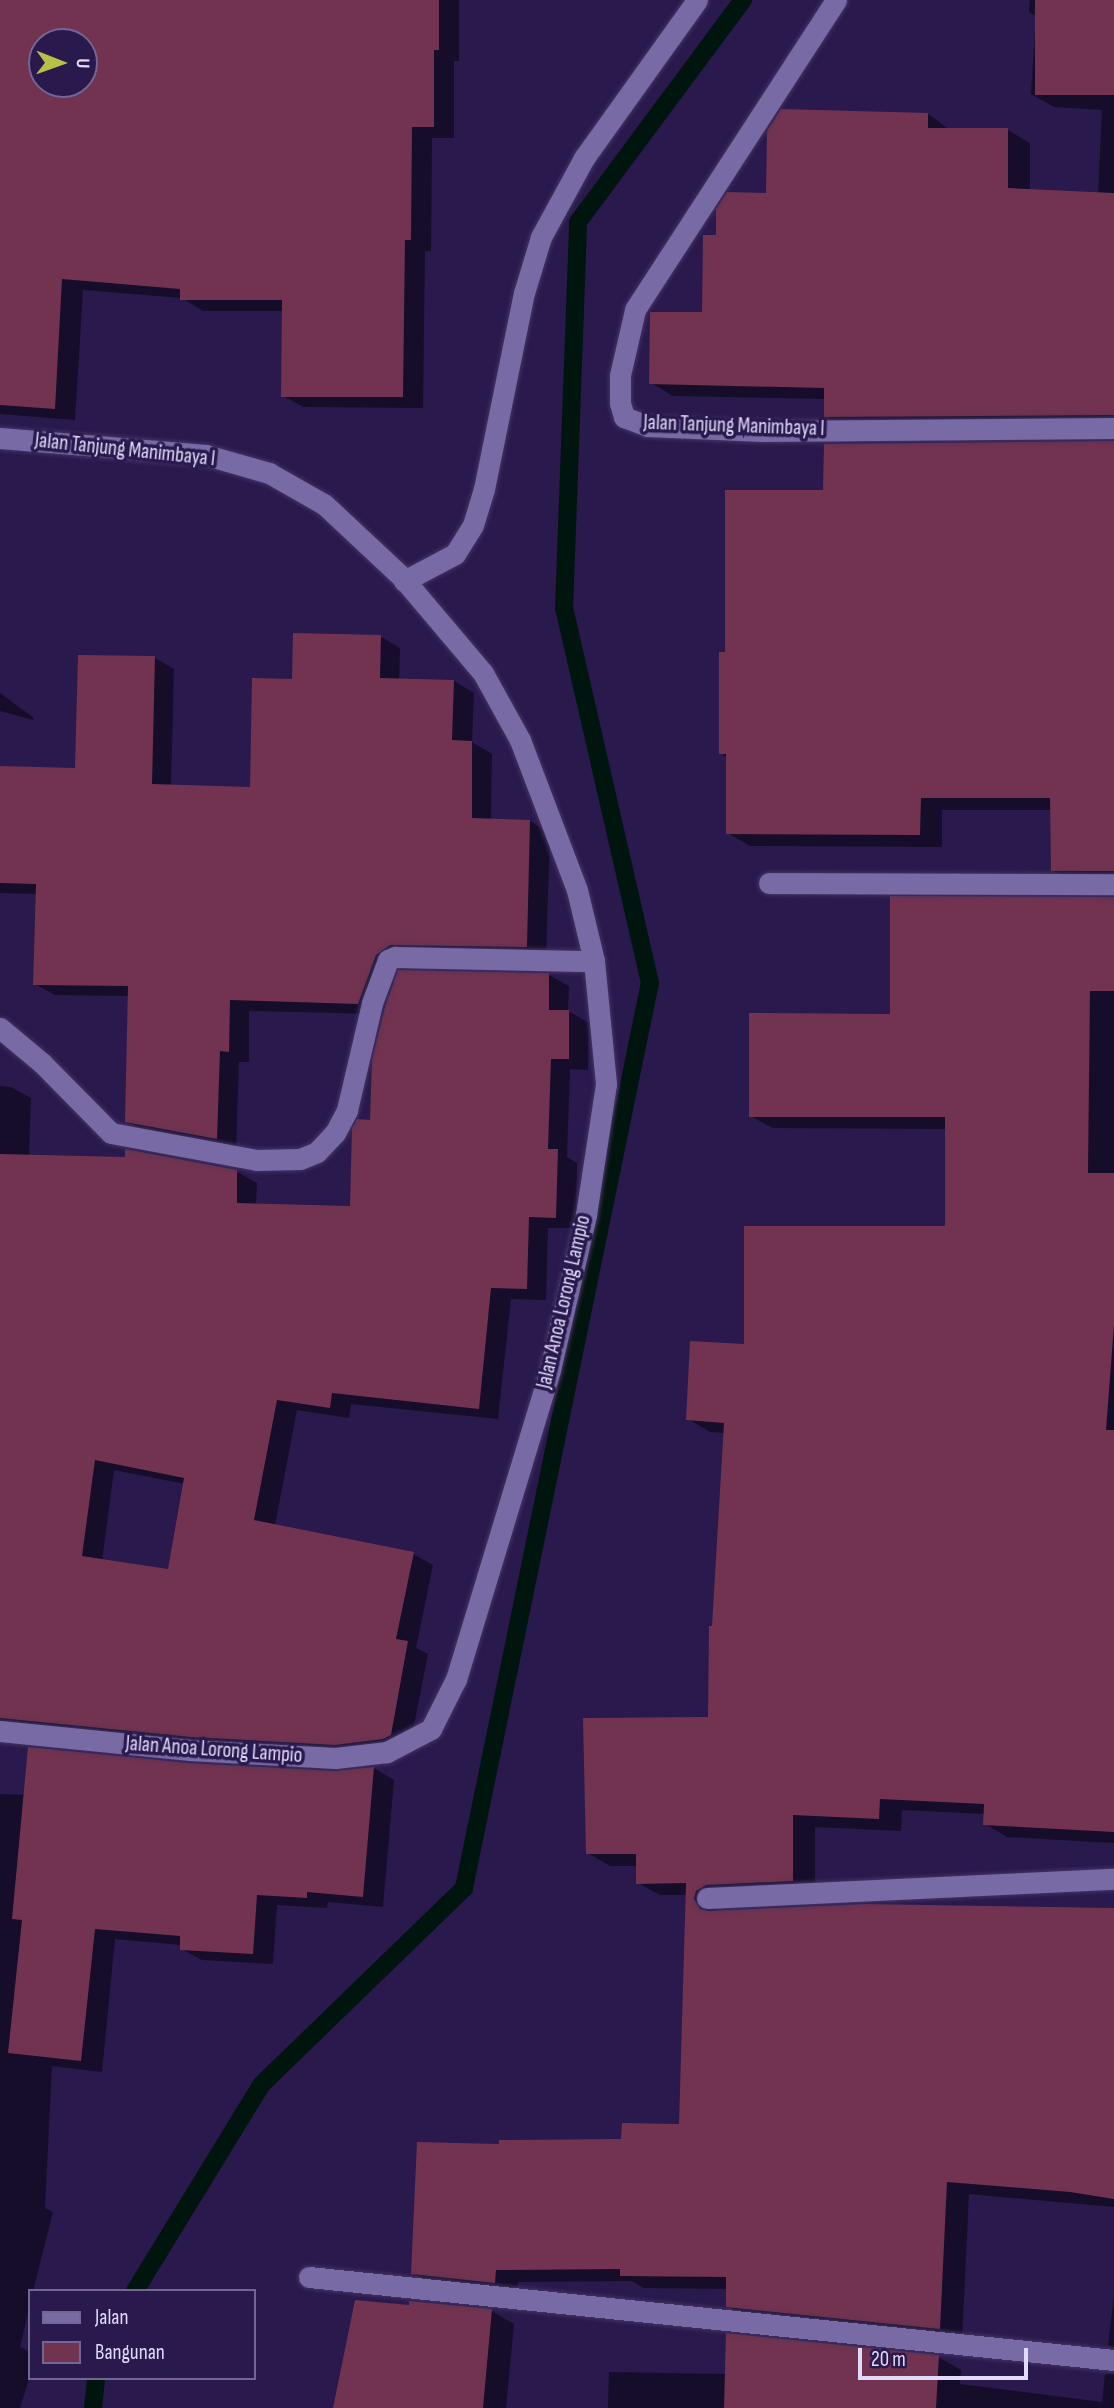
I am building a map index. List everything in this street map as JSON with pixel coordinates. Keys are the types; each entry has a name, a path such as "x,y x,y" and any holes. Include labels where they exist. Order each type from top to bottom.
{"street":[{"path":"404,581 455,554 473,525 484,489 521,306 541,237 584,158 697,0"},
{"name":"Jalan Tanjung Manimbaya I","path":"836,0 635,310 620,375 620,403 624,417 647,426 763,431 1114,428"},
{"name":"Jalan Tanjung Manimbaya I","path":"0,438 206,455 269,473 325,505"},
{"name":"Jalan Anoa Lorong Lampio","path":"0,1731 190,1751 335,1758 387,1752 430,1729 456,1679 550,1370 586,1215 606,1084 594,961 577,890 520,740 483,673 404,581 325,505"},
{"path":"769,883 1114,884"},
{"path":"0,1028 42,1063 111,1133 256,1160 300,1159 317,1152 335,1133 347,1110 372,1003 388,960 395,957 594,961"},
{"path":"707,1898 1114,1879"},
{"path":"309,2277 1114,2360"}],"building":[{"path":"0,0 439,0 439,50 434,50 434,127 412,127 411,240 405,240 403,397 281,397 282,300 180,300 180,289 62,279 55,409 0,405"},
{"path":"1035,0 1114,0 1114,95 1035,95"},
{"path":"781,109 928,113 928,128 1008,128 1008,188 1114,193 1114,415 824,417 824,388 649,384 650,312 702,312 703,235 716,235 716,209 727,192 766,193 767,131"},
{"path":"1114,441 1114,871 1051,871 1050,798 921,798 920,835 726,834 726,754 719,754 719,652 725,652 725,490 823,490 824,444"},
{"path":"293,633 381,635 380,678 454,680 452,740 472,741 472,818 530,820 527,947 390,945 376,955 358,1004 230,1000 229,1052 220,1051 217,1139 125,1122 128,986 33,985 36,884 0,883 0,766 75,768 78,655 155,656 152,784 250,787 252,678 292,679"},
{"path":"890,896 1114,897 1114,991 1090,991 1088,1173 1114,1173 1114,1325 1106,1430 1114,1430 1114,1832 983,1825 984,1804 880,1799 879,1819 793,1815 793,1881 706,1885 696,1891 694,1899 700,1909 708,1911 866,1904 1114,1908 1114,2199 1070,2192 947,2182 940,2329 726,2307 726,2277 620,2276 620,2269 496,2270 495,2283 411,2274 417,2142 499,2144 499,2140 621,2139 622,2123 679,2124 686,1883 636,1884 636,1854 586,1854 583,1718 708,1717 709,1626 712,1626 724,1423 686,1420 690,1341 744,1344 744,1226 945,1226 945,1117 749,1117 749,1013 890,1014"},
{"path":"398,970 549,973 549,1010 569,1010 569,1059 551,1059 548,1149 558,1149 556,1218 529,1217 527,1289 491,1288 479,1409 332,1393 330,1408 277,1400 254,1520 414,1552 396,1639 408,1641 391,1735 383,1739 335,1745 191,1737 0,1718 0,1154 125,1157 125,1149 237,1170 237,1203 350,1206 352,1128 357,1119 370,1120 372,1060 385,1007","holes":["95,1460 184,1478 168,1569 82,1556"]},
{"path":"28,1747 189,1763 334,1771 374,1767 363,1897 307,1892 307,1898 257,1895 253,1954 180,1950 180,1936 95,1929 81,2061 8,2053 22,1920 12,1919"},
{"path":"355,2300 409,2305 409,2301 492,2309 483,2408 333,2408"},
{"path":"726,2333 939,2355 936,2408 724,2408"}],"waterway":[{"path":"136,2289 261,2085 464,1888 650,983 564,609 578,222 743,0"},
{"path":"93,2408 96,2380"}]}
